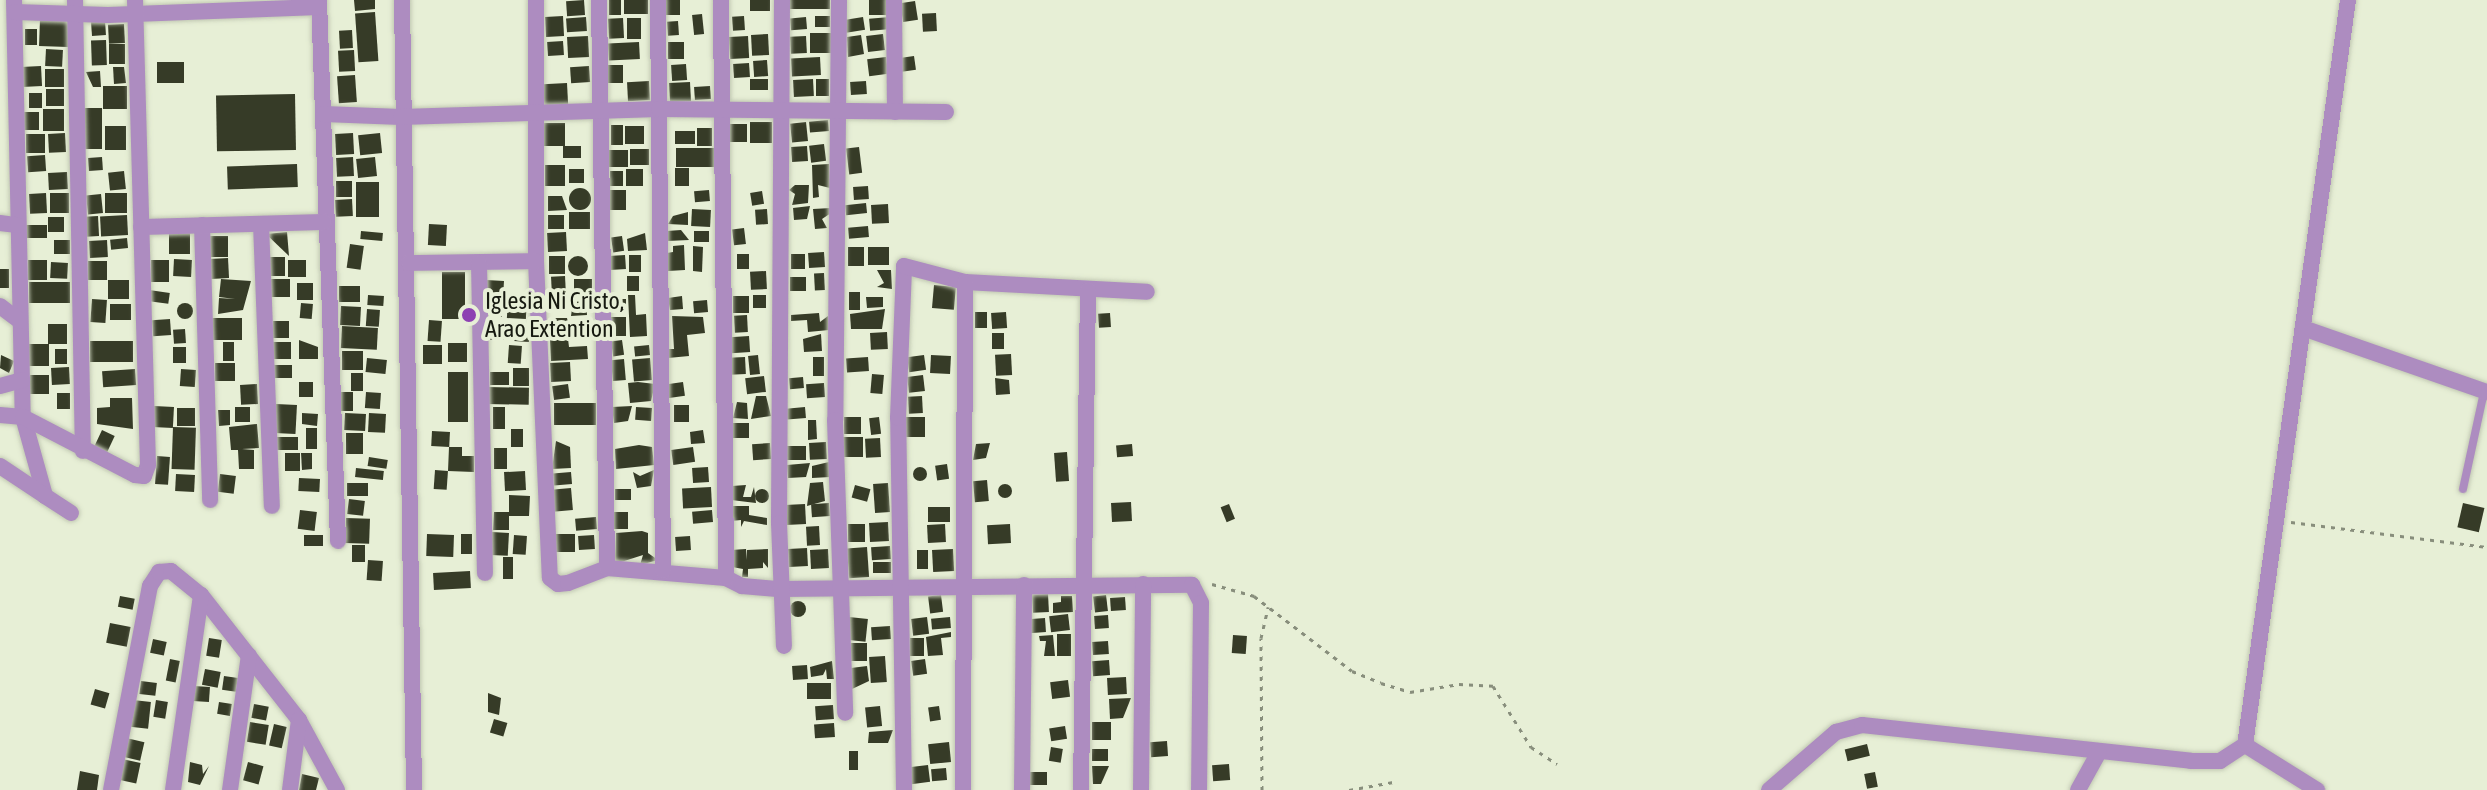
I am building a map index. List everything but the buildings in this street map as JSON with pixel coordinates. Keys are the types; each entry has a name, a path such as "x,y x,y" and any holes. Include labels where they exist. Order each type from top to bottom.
{"street":[{"path":"402,0 401,117 409,263 414,788"},
{"path":"536,0 536,261 546,569 558,584 607,568 726,578 742,586 780,589 903,585 1192,585 1201,603 1199,790"},
{"path":"599,0 607,568"},
{"path":"658,0 663,571"},
{"path":"721,0 726,578"},
{"path":"782,0 780,589 784,646"},
{"path":"839,0 841,112 835,420 845,713"},
{"path":"894,0 895,112"},
{"path":"1769,790 1836,732 1862,725 2099,752 2220,761 2245,745 2348,0"},
{"path":"45,496 23,417 20,321 8,224 7,43 14,6 75,8 319,3 324,114 324,222 338,541"},
{"path":"0,415 23,417 83,451 135,475 144,476 148,465 135,7"},
{"path":"75,8 83,451"},
{"path":"324,114 401,117 659,109 781,113 946,112"},
{"path":"141,227 324,222"},
{"path":"261,224 272,506"},
{"path":"202,225 210,500"},
{"path":"409,263 536,261"},
{"path":"479,263 485,573"},
{"path":"904,790 898,418 904,266 965,282 1147,292"},
{"path":"963,790 965,282"},
{"path":"1081,790 1088,290"},
{"path":"0,306 20,321"},
{"path":"2303,328 2486,391"},
{"path":"0,386 22,380"},
{"path":"0,466 71,513"},
{"path":"111,790 150,586 159,572 171,571 201,595 299,720 337,790"},
{"path":"1141,790 1143,584"},
{"path":"1022,790 1024,585"},
{"path":"173,790 201,595"},
{"path":"230,790 249,655"},
{"path":"290,790 299,720"},
{"path":"2245,745 2317,790"},
{"path":"2078,790 2099,752"}],"lane":[{"path":"2463,489 2486,391"}],"path":[{"path":"2275,520 2487,547"},
{"path":"1192,585 1225,587 1268,606 1352,671 1391,687 1410,692 1459,684 1493,686 1531,747 1557,764"},
{"path":"1262,790 1261,638 1268,606"},
{"path":"1349,790 1393,782"}],"place":[{"name":"Iglesia Ni Cristo, Arao Extention","path":"469,315"}]}
